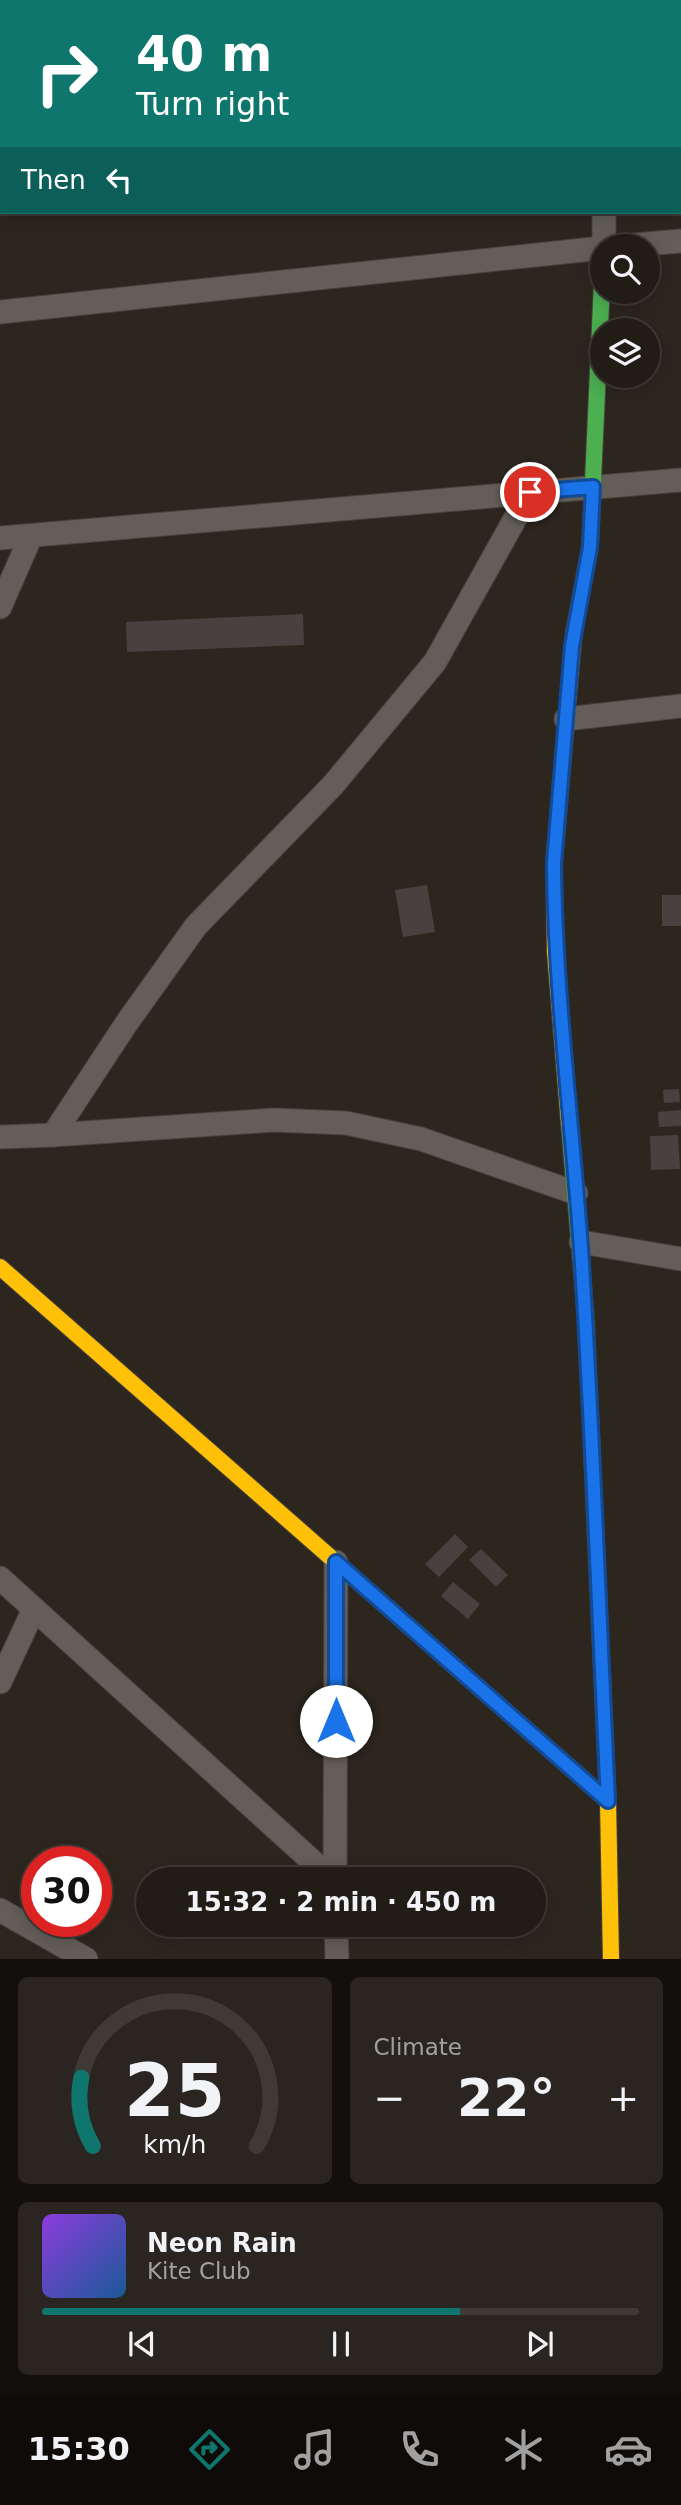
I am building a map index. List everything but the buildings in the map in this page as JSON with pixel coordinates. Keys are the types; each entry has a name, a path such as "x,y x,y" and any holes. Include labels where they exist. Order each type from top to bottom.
{"street":[{"path":"603,234 604,214"},
{"path":"660,243 681,241"},
{"path":"0,312 590,248"},
{"path":"601,304 590,547 572,646 554,863 555,951 580,1242 608,1801 611,1959"},
{"path":"0,538 681,480"},
{"path":"53,1135 126,1024 196,926 333,785 435,662 530,492"},
{"path":"0,607 31,536"},
{"path":"566,719 681,706"},
{"path":"0,1137 274,1120 346,1123 421,1139 576,1193"},
{"path":"580,1242 681,1259"},
{"path":"0,1267 608,1801"},
{"path":"334,1867 336,1562"},
{"path":"0,1578 320,1867"},
{"path":"0,1682 34,1609"},
{"path":"0,1910 86,1959"},
{"path":"336,1937 337,1959"}],"traffic: fast":[{"path":"574,632 590,547 601,304"},
{"path":"569,1123 586,1320 599,1610"},
{"path":"329,1556 608,1801"}],"traffic: slow":[{"path":"569,1123 555,951 554,863 574,632"},
{"path":"0,1267 329,1556"},
{"path":"599,1610 608,1801 611,1959"}],"route":[{"path":"336,1721 336,1562 608,1801 586,1320 555,951 554,885 572,646 590,547 593,487 530,492"}]}
